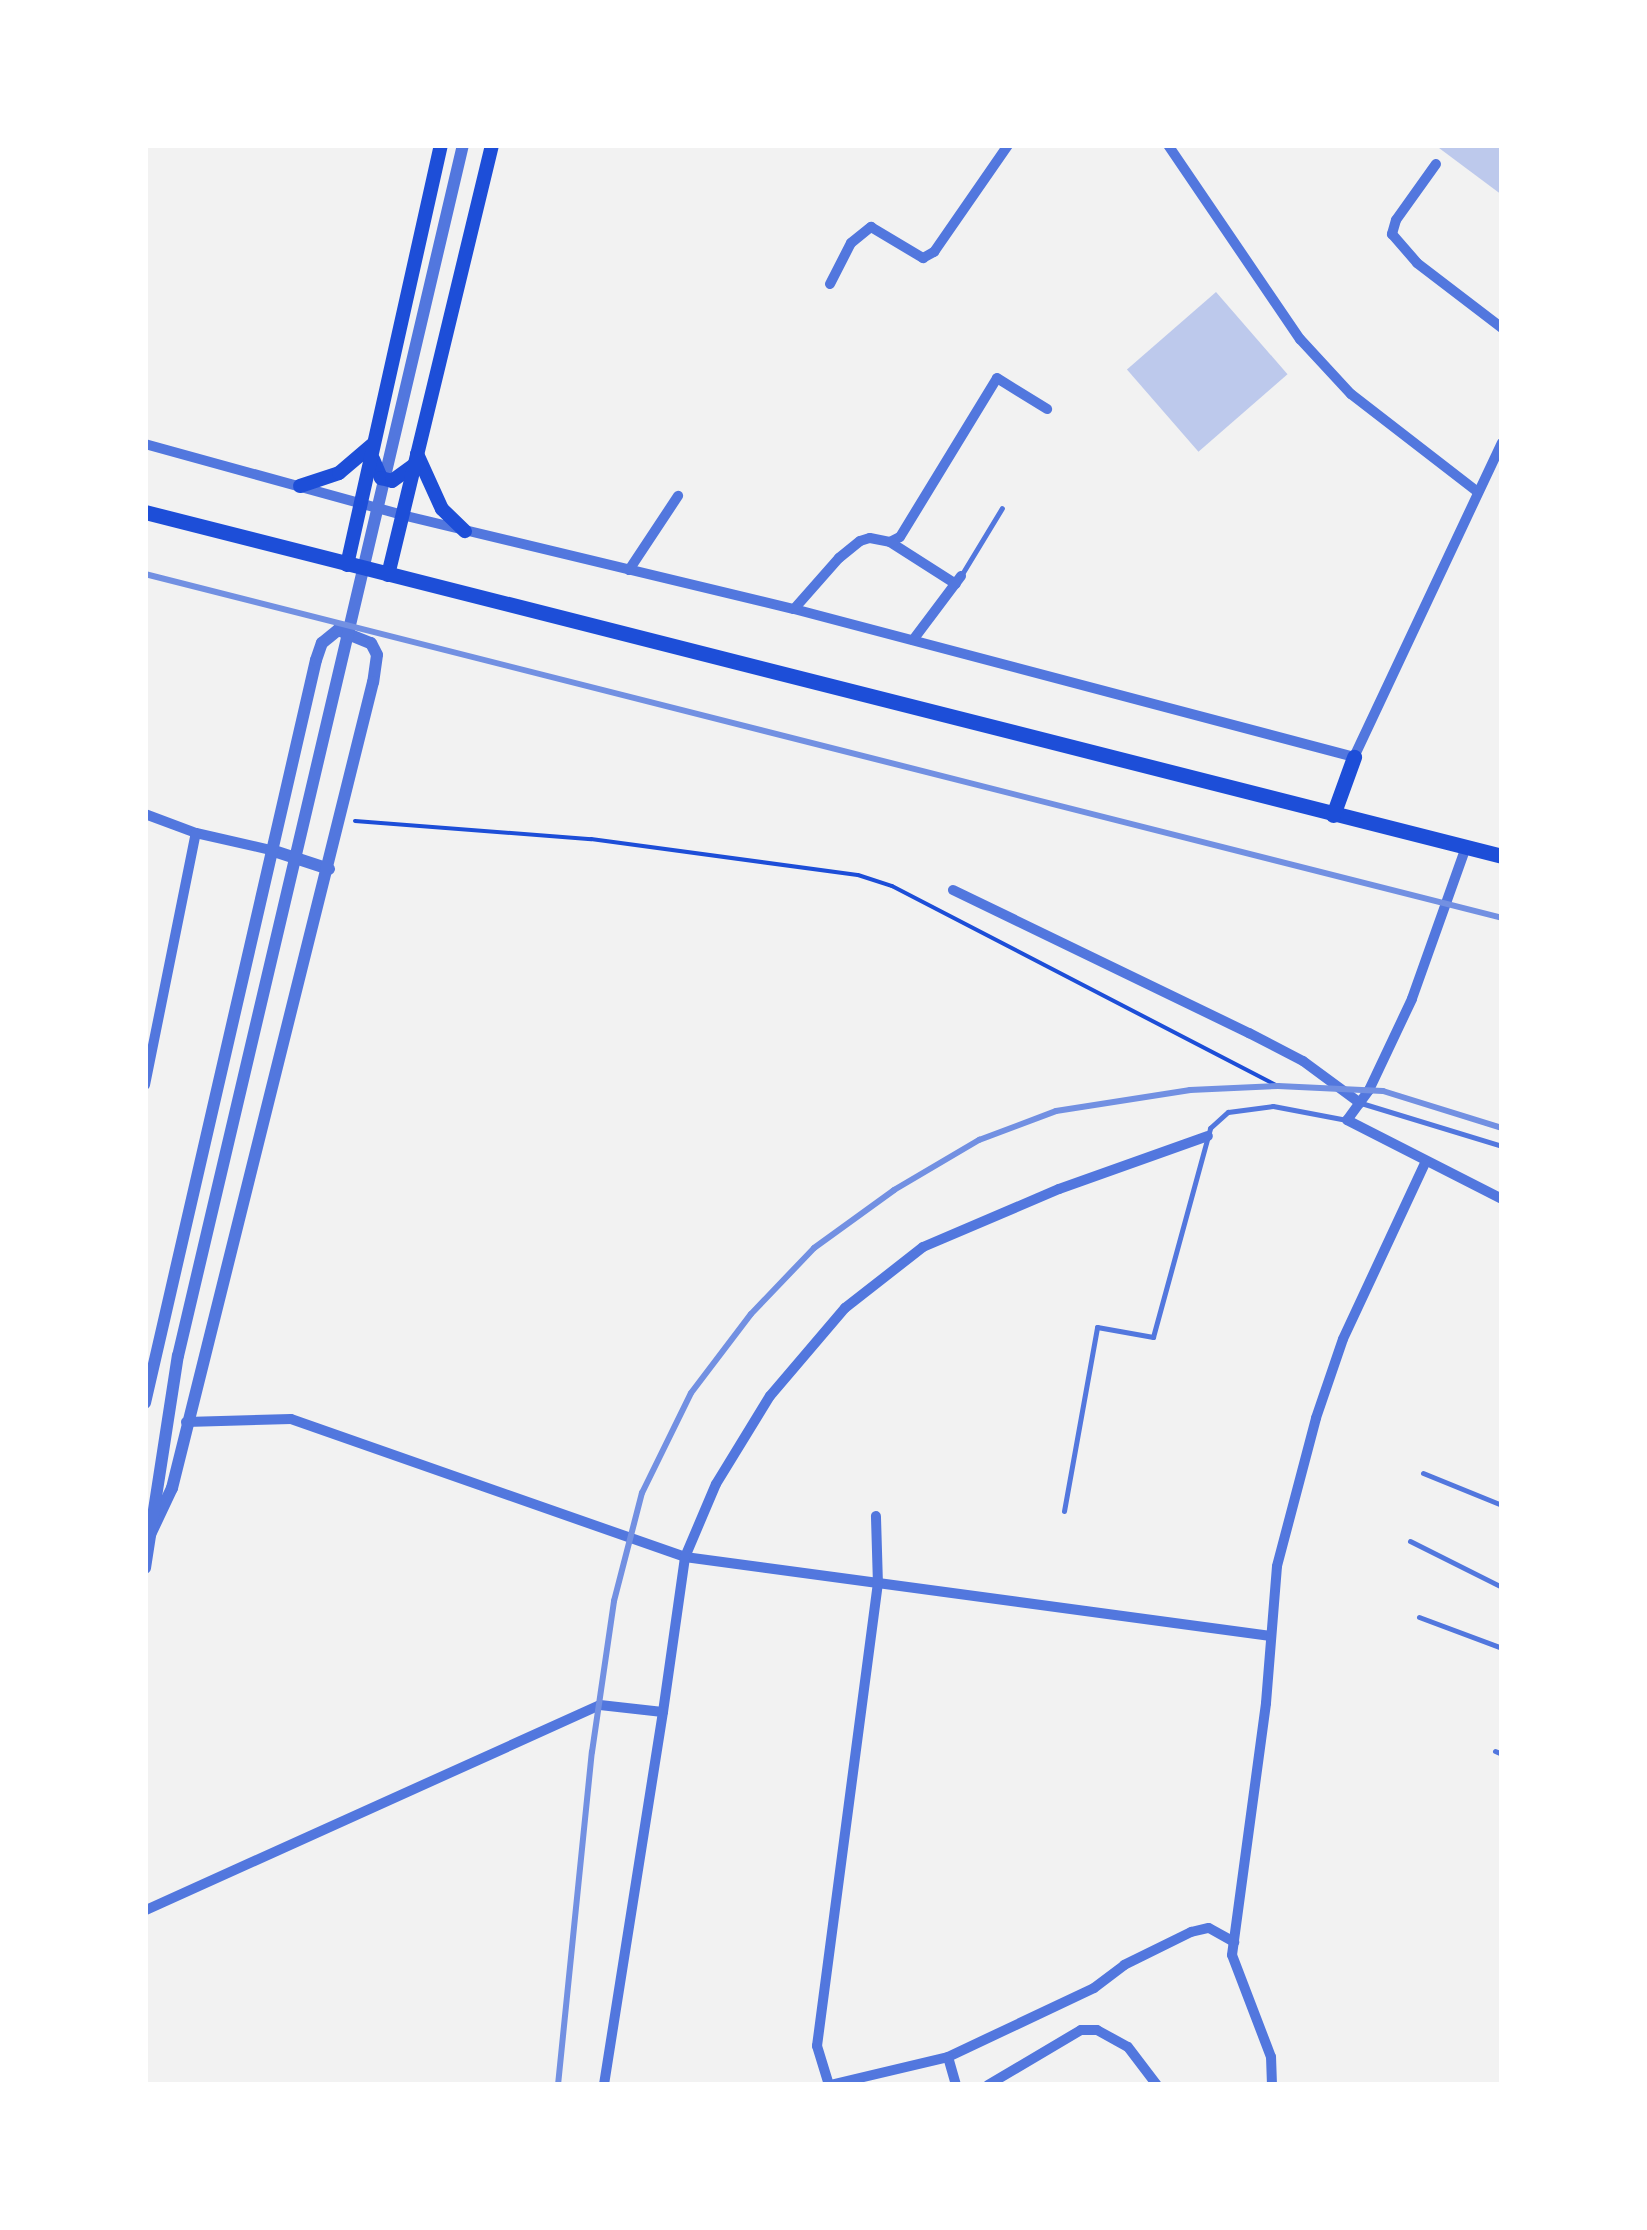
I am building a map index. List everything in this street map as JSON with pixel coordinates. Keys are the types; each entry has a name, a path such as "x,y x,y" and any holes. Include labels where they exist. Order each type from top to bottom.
{"main road":[{"path":"346,565 441,145"},
{"path":"388,575 492,145"},
{"path":"300,486 338,473 361,459 376,441"},
{"path":"372,458 381,478 392,481 415,460"},
{"path":"415,460 442,508 465,531"},
{"path":"145,512 1502,856"},
{"path":"1334,815 1354,757"}],"street":[{"path":"145,1568 146,1540 178,1356 463,145"},
{"path":"830,284 851,243 871,227 924,258 934,252 1008,145"},
{"path":"1168,145 1300,338 1351,394 1478,492"},
{"path":"1436,164 1396,220 1392,234 1417,263 1502,328"},
{"path":"890,542 912,520 997,378 1047,409"},
{"path":"145,444 402,515 794,610 1354,757 1502,443"},
{"path":"628,570 678,496"},
{"path":"794,610 839,558 860,542 870,538 890,542 958,580 912,640"},
{"path":"145,1403 148,1364 316,660 322,643 338,630 372,642 378,655 329,869 172,1488 146,1540"},
{"path":"145,814 196,833 271,850 329,869"},
{"path":"145,1085 196,833"},
{"path":"1466,847 1412,999 1360,1103 1347,1120 1425,1163 1502,1198"},
{"path":"953,890 1249,1032 1303,1061 1360,1103"},
{"path":"604,2085 685,1557 716,1484 770,1396 845,1308 923,1247 1059,1189 1208,1136"},
{"path":"1272,2085 1271,2056 1232,1955 1277,1566 1316,1418 1343,1339 1425,1163"},
{"path":"186,1422 291,1419 685,1557 1271,1636"},
{"path":"876,1516 878,1585 817,2046 830,2085 948,2057 1094,1988 1124,1965 1191,1932 1209,1928 1234,1942"},
{"path":"146,1910 600,1705 663,1712"},
{"path":"988,2085 1081,2030 1112,2036 1128,2047 1157,2085"},
{"path":"948,2057 956,2085"}],"lane":[{"path":"958,580 1002,508"},
{"path":"1360,1103 1502,1146"},
{"path":"1064,1511 1097,1327 1154,1337 1208,1136 1228,1112 1273,1106 1347,1120"},
{"path":"1423,1473 1502,1505"},
{"path":"1410,1540 1502,1587"},
{"path":"1418,1617 1502,1648"}],"path":[{"path":"340,820 591,839 858,875 892,886 1278,1086"}],"building":[{"path":"1502,145 1502,195 1439,148"},
{"path":"1216,292 1288,374 1198,452 1127,369"}],"railway":[{"path":"145,574 1502,918"},
{"path":"558,2085 592,1752 614,1601 642,1493 691,1393 751,1314 814,1248 894,1190 979,1140 1056,1111 1190,1090 1278,1086 1383,1091 1502,1128"}]}
